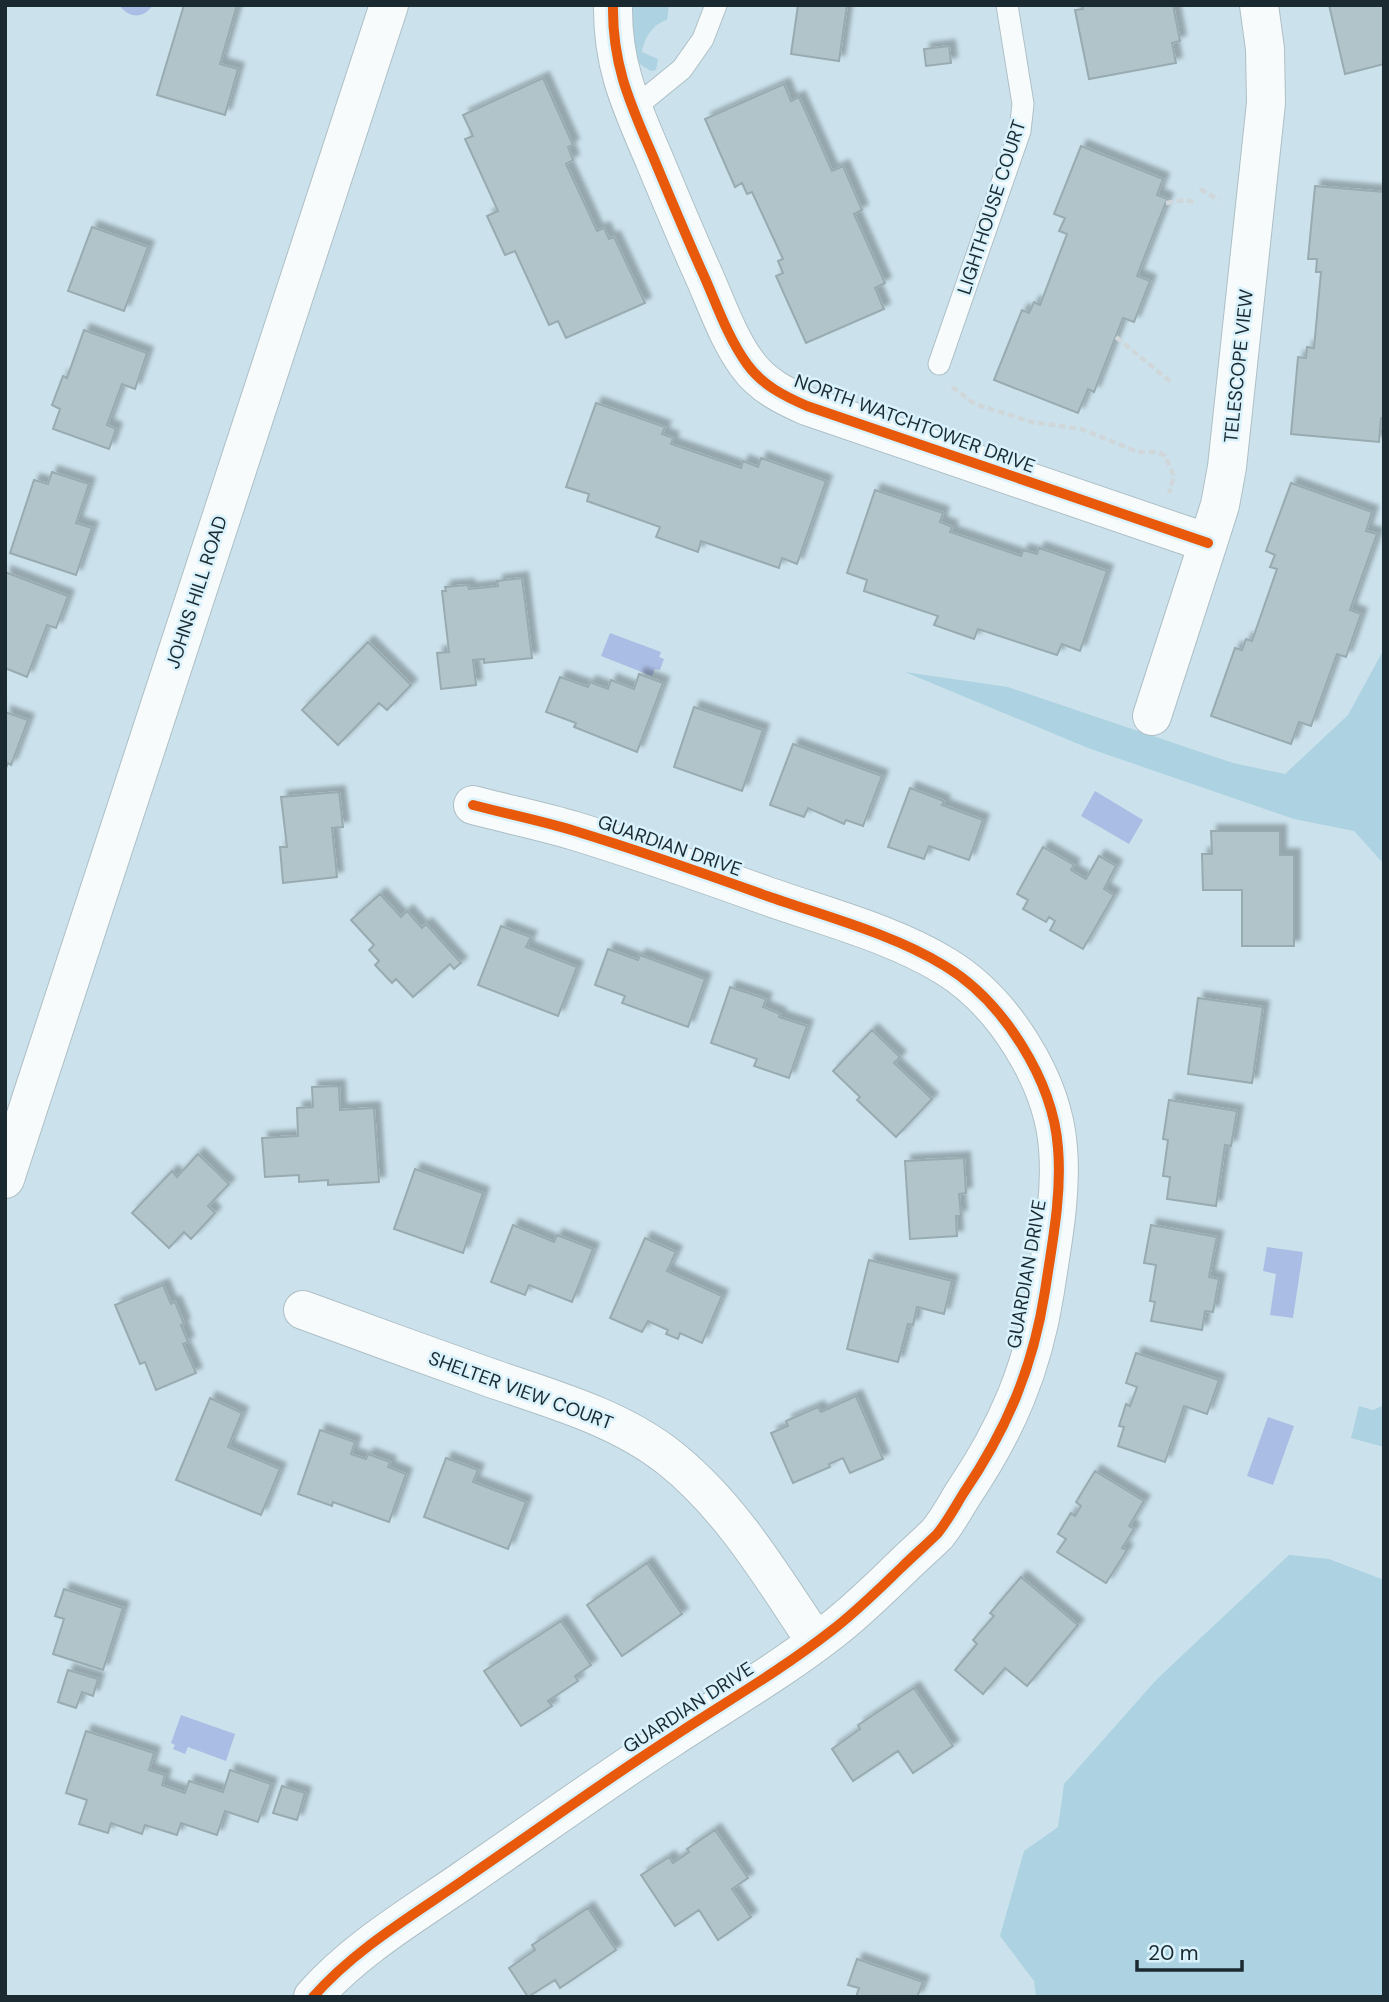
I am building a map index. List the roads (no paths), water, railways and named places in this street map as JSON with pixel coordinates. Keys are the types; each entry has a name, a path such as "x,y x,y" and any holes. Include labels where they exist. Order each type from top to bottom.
{"street":[{"name":"JOHNS HILL ROAD","path":"9,1156 389,5"},
{"name":"NORTH WATCHTOWER DRIVE","path":"612,5 614,50 633,109 733,340 762,381 807,406 1208,543"},
{"name":"TELESCOPE VIEW","path":"1152,716 1220,505 1227,467 1266,103 1265,49 1259,5"},
{"name":"GUARDIAN DRIVE","path":"313,1997 340,1971 410,1917 599,1786 816,1642 862,1605 938,1532 986,1460 1004,1427 1021,1385 1044,1300 1055,1224 1058,1147 1041,1080 1026,1051 994,1007 947,967 892,940 642,853 572,830 473,805"},
{"name":"SHELTER VIEW COURT","path":"303,1310 561,1402 606,1420 642,1439 671,1459 707,1492 754,1549 816,1642"}],"lane":[{"path":"633,109 682,69 703,39 716,5"},
{"name":"LIGHTHOUSE COURT","path":"939,364 1020,131 1023,104 1007,5"}]}
